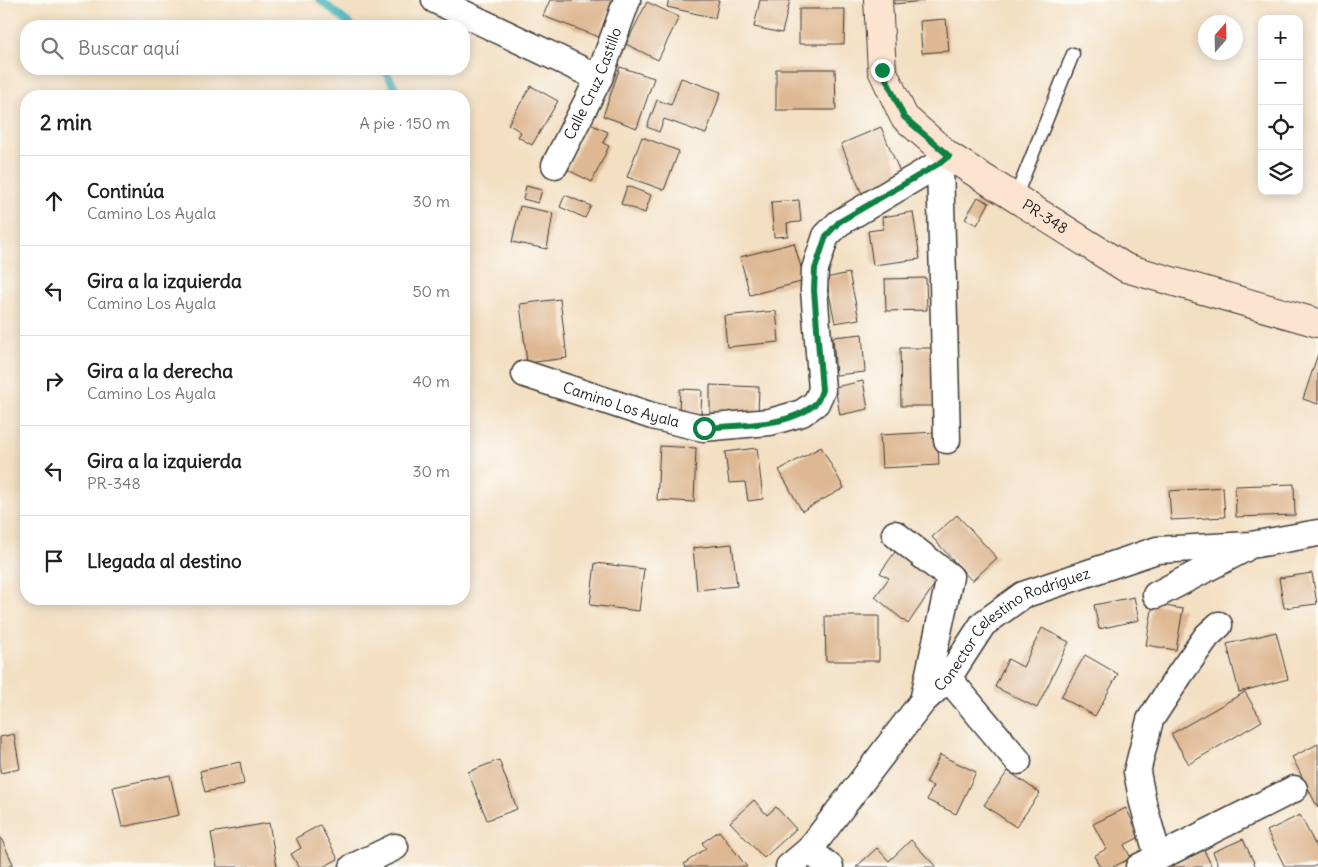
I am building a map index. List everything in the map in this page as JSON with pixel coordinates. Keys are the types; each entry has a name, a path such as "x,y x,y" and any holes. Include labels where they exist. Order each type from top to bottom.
{"street":[{"path":"435,0 599,78"},
{"name":"Calle Cruz Castillo","path":"555,165 599,78 627,0"},
{"name":"PR-348","path":"878,0 882,70 904,117 944,159 1015,198 1126,268 1318,324"},
{"path":"944,159 947,440"},
{"name":"Camino Los Ayala","path":"525,374 652,416 704,428 770,422 802,413 816,403 822,390 814,290 815,269 826,236 839,222 944,159"},
{"name":"Conector Celestino Rodríguez","path":"789,867 809,850 923,700 948,678 983,624 1023,595 1157,550 1251,545 1318,533"},
{"path":"895,534 950,577 923,700"},
{"path":"1156,595 1251,545"},
{"path":"1219,625 1207,636 1150,720 1137,772 1143,803 1149,862 1294,789"},
{"path":"948,678 1018,761"},
{"path":"353,867 395,847"},
{"path":"809,850 830,867"}],"lane":[{"path":"1015,198 1073,54"}],"building":[{"path":"550,0 613,0 599,37 543,16"},
{"path":"669,0 719,0 715,18 667,7"},
{"path":"760,0 790,0 782,33 754,27"},
{"path":"894,0 924,0 924,1 894,4"},
{"path":"647,2 679,17 658,60 626,44"},
{"path":"799,9 845,9 844,44 799,44"},
{"path":"946,19 949,51 922,53 920,21"},
{"path":"620,67 654,78 637,128 603,116"},
{"path":"776,69 835,69 836,110 776,110"},
{"path":"681,78 721,92 706,134 664,119 659,132 647,127 657,100 671,105"},
{"path":"531,86 558,101 532,145 518,137 521,132 508,124"},
{"path":"590,124 608,132 603,143 609,146 592,182 568,170"},
{"path":"881,127 902,177 862,194 841,144"},
{"path":"642,137 679,151 664,190 627,177"},
{"path":"526,186 542,190 538,203 523,199"},
{"path":"627,186 651,195 645,213 621,204"},
{"path":"565,195 591,206 585,218 560,207"},
{"path":"978,197 989,203 977,225 965,219"},
{"path":"799,200 801,222 787,223 788,236 774,237 771,202"},
{"path":"520,206 553,213 547,249 512,242"},
{"path":"913,212 920,259 873,265 868,231 883,229 882,217"},
{"path":"794,243 805,281 750,295 740,257"},
{"path":"849,273 859,319 835,323 826,278"},
{"path":"926,278 927,310 886,311 885,279"},
{"path":"560,299 567,358 527,363 520,304"},
{"path":"776,311 779,342 727,347 724,316"},
{"path":"862,334 865,372 836,375 833,337"},
{"path":"900,348 933,348 933,406 901,406"},
{"path":"1318,354 1318,404 1303,399"},
{"path":"863,381 868,409 840,415 835,387"},
{"path":"710,385 759,387 758,416 710,415"},
{"path":"680,389 702,390 701,413 679,413"},
{"path":"937,432 939,465 882,468 880,435"},
{"path":"660,446 696,448 694,502 657,500"},
{"path":"821,447 844,488 802,511 779,470"},
{"path":"757,448 763,499 748,501 745,482 729,483 725,452"},
{"path":"1294,484 1295,515 1236,517 1235,486"},
{"path":"1223,487 1225,517 1171,520 1169,491"},
{"path":"957,515 997,558 972,581 932,537"},
{"path":"732,544 737,586 697,590 693,548"},
{"path":"900,545 941,575 908,624 875,597 889,578 880,573"},
{"path":"595,563 644,569 639,611 590,605"},
{"path":"1312,573 1317,604 1284,608 1279,578"},
{"path":"1134,597 1139,620 1099,629 1094,605"},
{"path":"1153,604 1183,609 1176,650 1146,645"},
{"path":"825,616 879,616 879,661 826,661"},
{"path":"1042,628 1069,642 1037,708 995,687 1008,659 1023,667"},
{"path":"1276,632 1288,679 1239,692 1227,644"},
{"path":"1085,655 1118,674 1095,716 1061,697"},
{"path":"1245,692 1262,721 1189,764 1171,734"},
{"path":"14,734 20,769 0,773 0,737"},
{"path":"1318,744 1318,808 1292,757"},
{"path":"940,755 976,772 956,814 927,800 933,786 926,783"},
{"path":"499,760 517,809 487,820 468,772"},
{"path":"240,762 244,784 205,792 200,771"},
{"path":"1008,771 1040,793 1016,827 984,805"},
{"path":"170,775 179,815 122,827 113,787"},
{"path":"754,800 767,815 776,807 796,829 764,858 730,822"},
{"path":"1126,808 1140,837 1124,845 1131,858 1113,867 1100,867 1094,856 1106,849 1093,824"},
{"path":"1300,815 1318,850 1318,864 1313,867 1285,867 1267,831"},
{"path":"269,823 277,867 217,867 211,833"},
{"path":"320,825 338,859 323,867 299,867 291,854 301,848 296,838"},
{"path":"719,831 747,867 686,867 684,864 706,848 702,843"},
{"path":"0,836 13,864 7,867 0,867"},
{"path":"1243,839 1256,867 1219,867 1213,852"},
{"path":"911,840 936,867 856,867 877,848 889,861"},
{"path":"1204,850 1212,867 1170,867"}],"waterway":[{"path":"320,0 345,20"},
{"path":"388,75 396,90"}],"route":[{"path":"704,428 770,422 802,413 816,403 822,390 814,290 815,269 826,236 839,222 949,156 904,117 882,70"}]}
